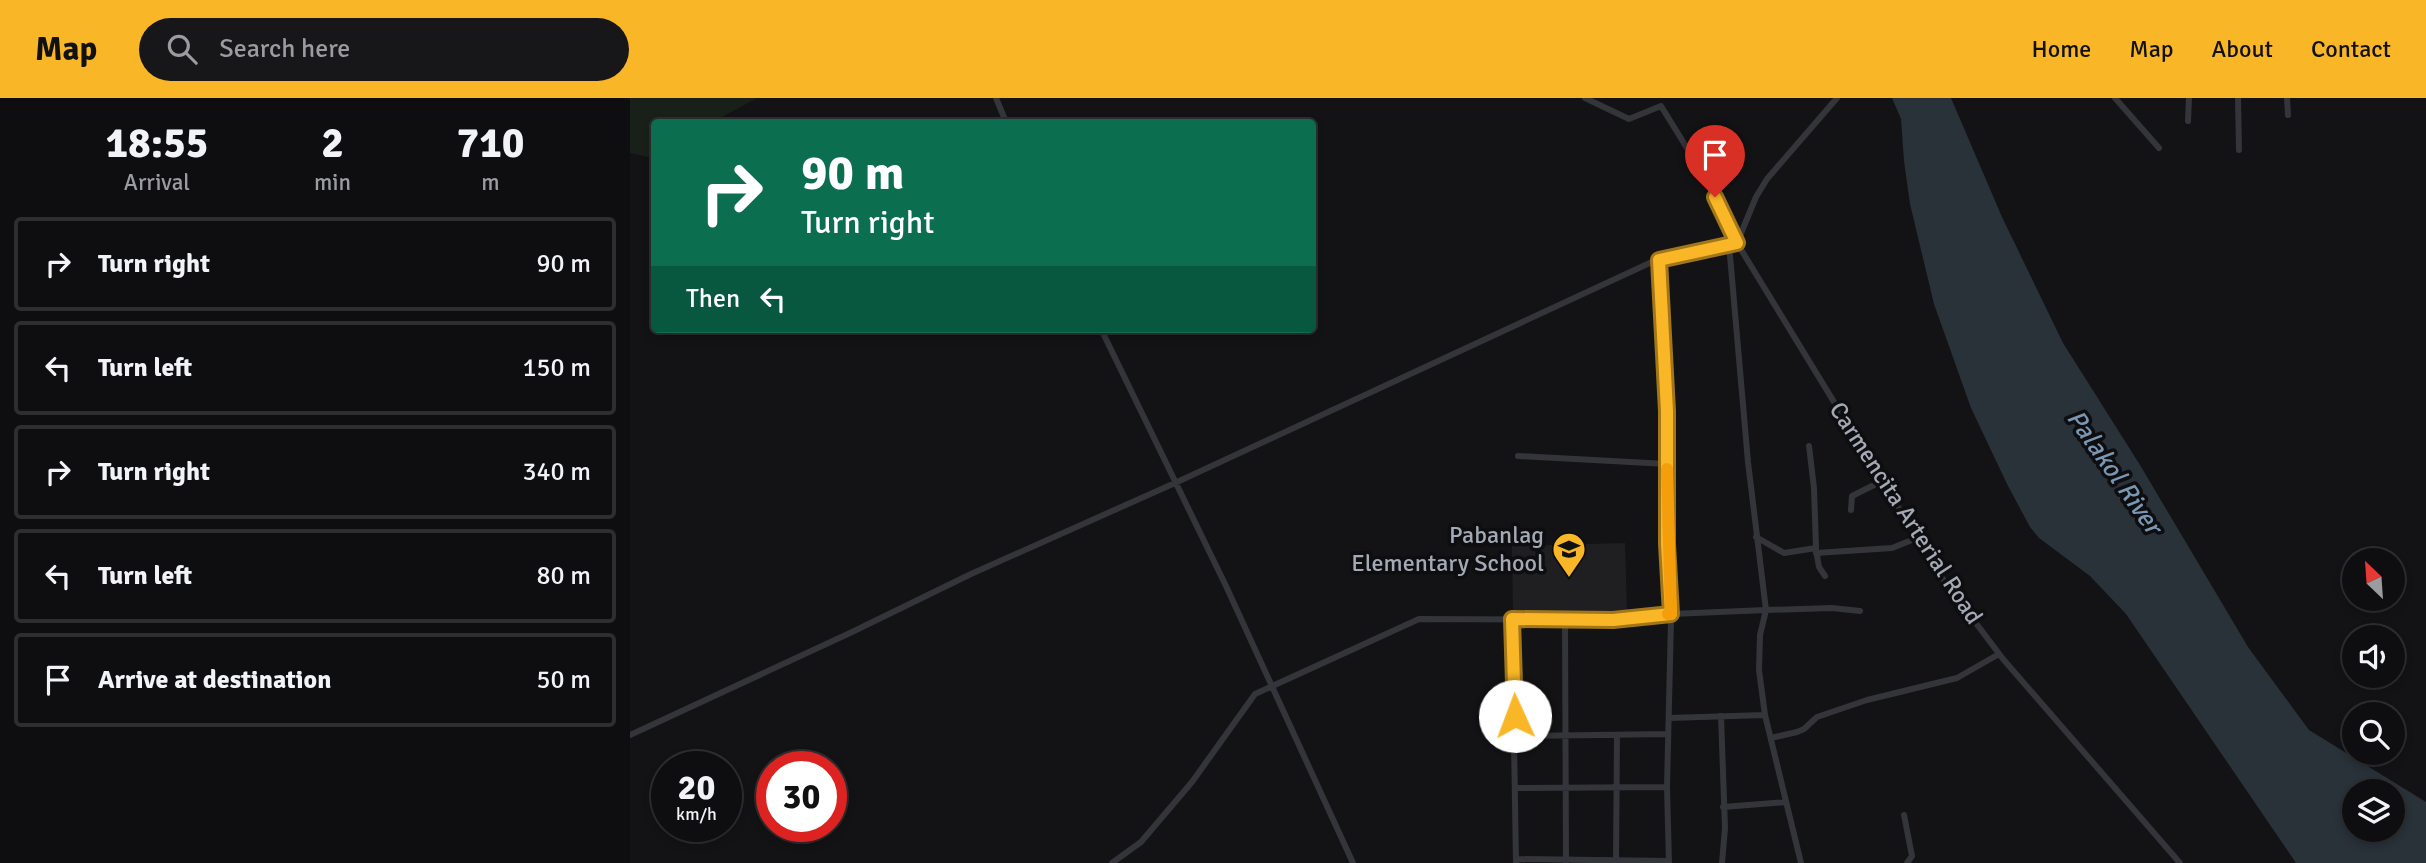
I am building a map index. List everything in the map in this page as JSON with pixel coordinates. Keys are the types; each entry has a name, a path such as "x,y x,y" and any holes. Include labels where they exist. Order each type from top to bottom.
{"street":[{"path":"996,98 1005,119"},
{"name":"Carmencita Arterial Road","path":"1585,98 1629,119 1661,106 1703,174 1737,243 1939,574 1999,654 2180,863"},
{"path":"630,735 1007,558 1659,260 1737,243 1756,197 1767,179 1837,98"},
{"path":"2115,98 2159,148"},
{"path":"2188,121 2189,98"},
{"path":"2238,98 2239,150"},
{"path":"2287,98 2288,115"},
{"path":"1729,244 1756,537 1766,610 1760,635 1759,670 1765,715 1801,863"},
{"path":"1512,619 1516,861 1669,862 1667,787 1671,614 1667,544 1667,411 1659,260"},
{"path":"1103,333 1226,586 1353,863"},
{"path":"1809,446 1814,488 1816,551 1819,567 1825,576"},
{"path":"1517,456 1667,464"},
{"path":"1851,510 1852,496 1882,481"},
{"path":"1756,537 1784,553 1892,548 1917,538"},
{"path":"1112,863 1141,842 1192,782 1255,694 1419,619 1613,620 1671,614 1766,610 1832,608 1860,611"},
{"path":"1565,619 1566,861"},
{"path":"1771,738 1797,732 1817,717 1867,700 1942,684 1958,678 1999,654"},
{"path":"1669,718 1765,715"},
{"path":"1721,716 1725,828 1723,863"},
{"path":"1516,736 1668,734"},
{"path":"1616,862 1617,735"},
{"path":"1516,788 1667,787"},
{"path":"1723,807 1786,802"},
{"path":"1905,815 1912,856 1908,863"}],"shaded area":[{"path":"630,98 757,98 718,119 651,119 651,157 630,153"},
{"name":"Pabanlag Elementary School","path":"1625,543 1627,611 1513,614 1512,546"}],"water":[{"name":"Palakol River","path":"1892,98 1951,98 2002,217 2063,343 2140,465 2248,647 2309,730 2342,750 2342,765 2366,765 2389,779 2342,779 2342,842 2405,842 2405,789 2426,802 2426,863 2296,863 2126,614 2090,576 2039,538 2030,527 1971,408 1934,304 1910,204 1901,119"}],"slow traffic":[{"path":"1667,469 1671,614 1668,614"}],"place":[{"name":"Pabanlag Elementary School","path":"1569,579"}],"route":[{"path":"1515,716 1512,619 1613,620 1671,614 1667,544 1667,411 1659,260 1737,243 1715,197"}]}
